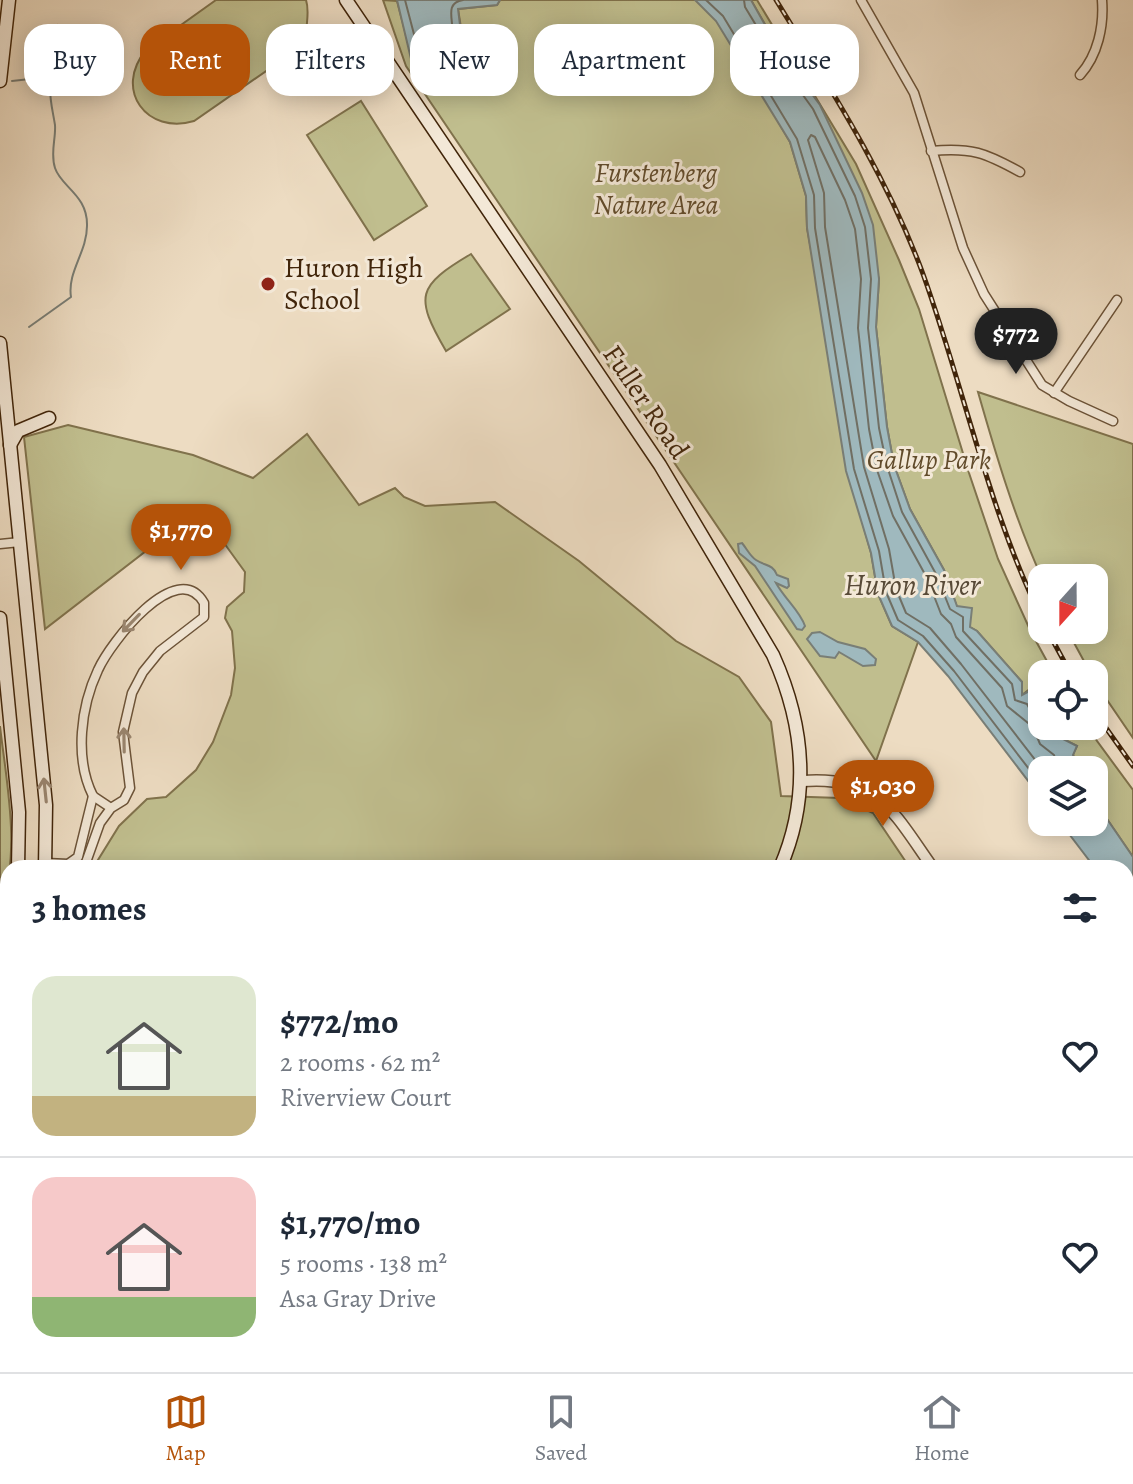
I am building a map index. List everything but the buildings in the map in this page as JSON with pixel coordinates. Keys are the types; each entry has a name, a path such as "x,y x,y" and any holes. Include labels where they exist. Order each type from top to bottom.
{"main road":[{"path":"0,81 9,0"},
{"name":"Fuller Road","path":"346,0 660,465 773,655 786,685 799,742 802,781 794,830 783,860"},
{"path":"0,16 0,28"},
{"path":"0,343 4,420 10,445 46,805 46,860"},
{"path":"10,445 18,431 49,418"},
{"path":"0,618 19,812 18,860"}],"street":[{"path":"861,0 914,93 963,248 984,294 1035,375 1054,393 1113,421"},
{"path":"1080,75 1096,49 1103,16 1102,0"},
{"path":"931,151 975,150 1020,172"},
{"path":"1054,393 1117,300"},
{"path":"0,544 20,542"},
{"path":"74,860 78,857 93,796 83,758 82,737 85,709 98,670 118,638 145,610 172,591 193,590 204,603 204,617 160,651 143,672 132,693 123,732 130,788 124,800 111,808 100,823 87,860"},
{"path":"802,781 847,782 869,791 884,802 927,860"},
{"path":"93,796 111,808"}],"green space":[{"path":"216,0 306,0 308,11 307,24 266,24 266,71 250,82 250,24 182,24"},
{"name":"Furstenberg Nature Area","path":"383,0 397,1 410,51 410,72 394,24"},
{"name":"Furstenberg Nature Area","path":"500,0 698,0 730,41 730,96 763,96 790,142 806,196 807,228 860,514 878,594 892,626 918,642 876,761 426,96 518,96 518,24 460,24 458,9 497,5"},
{"name":"Gallup Park","path":"751,0 757,0 771,24 765,24"},
{"path":"140,60 140,96 230,96 194,121 177,124 162,121 149,115 134,94 133,80"},
{"name":"Gallup Park","path":"811,96 815,96 856,164 899,260 919,309 998,559 1028,625 1028,644 1038,644 1046,660 1028,660 1028,690 1022,695 1022,682 970,627 957,607 944,570 910,509 894,465 876,327 879,279 818,106"},
{"path":"361,101 427,206 374,240 307,135"},
{"path":"471,254 510,309 446,351 429,317 426,294 440,275"},
{"path":"978,392 1133,444 1133,738 1108,701 1108,660 1083,660 1075,644 1108,644 1108,564 1036,564 999,463"},
{"path":"68,425 193,455 253,478 307,434 359,505 395,488 404,497 425,506 495,502 579,561 676,641 739,677 771,722 781,796 840,798 873,813 905,860 98,860 119,826 147,799 166,797 196,770 213,742 231,695 235,668 232,631 225,618 227,607 244,592 245,572 224,543 196,531 168,534 45,629 24,437"},
{"path":"0,726 11,841 10,860 0,860"},
{"path":"1065,740 1096,740 1133,790 1133,857 1108,820 1108,756 1074,756 1077,746"}],"water":[{"path":"397,0 500,0 497,5 458,9 460,24 410,24 410,55"},
{"name":"Huron River","path":"695,0 751,0 765,24 730,24 730,44 716,21"},
{"name":"Huron River","path":"762,96 813,96 820,105 862,193 873,225 879,279 876,327 887,427 894,465 910,509 944,570 957,606 972,608 970,627 1022,682 1022,695 1028,692 1028,740 1065,740 1077,746 1073,756 1028,756 1028,781 948,676 918,642 892,626 878,594 871,553 846,471 807,228 806,196 790,142"},
{"path":"742,543 759,562 788,579 787,588 776,583 803,620 805,626 802,630 797,629 755,566 739,553 738,544"},
{"path":"820,632 838,642 865,649 876,659 875,665 863,666 839,652 835,658 820,656 807,639 812,633"},
{"path":"1108,820 1133,857 1133,860 1089,860 1071,836 1108,836"}],"waterway":[{"path":"12,81 39,78 50,88 55,125 55,168 79,199 87,226 72,279 71,297 29,327"}],"railway":[{"path":"776,0 856,133 909,238 938,317 991,492 1028,588"},
{"path":"1055,644 1063,660"},
{"path":"1108,731 1133,766"}],"place":[{"name":"Huron High School","path":"268,284"}]}
